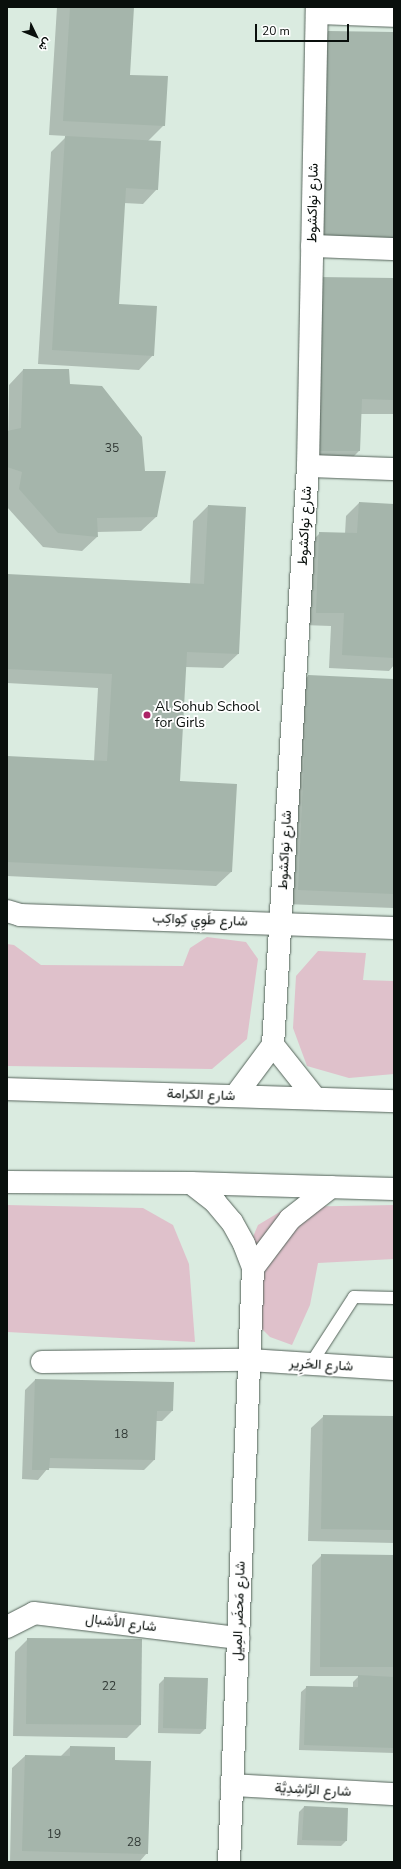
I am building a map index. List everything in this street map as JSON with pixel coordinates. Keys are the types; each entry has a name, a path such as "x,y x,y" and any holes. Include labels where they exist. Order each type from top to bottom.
{"street":[{"path":"317,10 394,16"},
{"name":"شارع نواكشوط","path":"273,1045 308,466 317,10"},
{"path":"312,246 394,249"},
{"path":"308,466 394,470"},
{"name":"شارع طَوِي كِواكِب","path":"7,911 20,915 281,922 394,928"},
{"path":"235,1096 273,1045 315,1098"},
{"name":"شارع الكرامة","path":"7,1089 394,1101"},
{"path":"7,1182 191,1183 394,1189"},
{"name":"شارع مَحضَر المِيل","path":"191,1183 215,1202 232,1222 244,1244 253,1268 229,1862"},
{"path":"253,1268 290,1219 331,1187"},
{"path":"42,1362 249,1360"},
{"name":"شارع الحَرِير","path":"249,1360 310,1365 394,1369"},
{"name":"شارع الأشبال","path":"7,1627 34,1613 238,1638"},
{"name":"شارع الرَّاشِدِيَّة","path":"232,1786 394,1794"}],"lane":[{"path":"310,1365 354,1297 394,1298"}],"shaded area":[{"path":"207,937 246,942 258,959 247,1039 212,1069 7,1066 7,944 14,945 41,965 183,966 190,948"},
{"path":"318,951 366,953 363,980 394,981 394,1074 349,1078 307,1066 293,1028 296,976"},
{"path":"7,1205 143,1208 173,1225 189,1264 195,1342 7,1332"},
{"path":"394,1205 394,1259 318,1263 310,1305 292,1345 270,1337 246,1313 246,1253 258,1225 288,1207"}],"building":[{"path":"70,7 134,7 130,75 168,76 165,126 63,121"},
{"path":"328,31 394,32 394,243 324,242"},
{"path":"65,136 161,141 158,190 126,188 119,304 157,306 154,356 52,350"},
{"path":"317,277 394,278 394,400 362,399 360,451 314,451"},
{"path":"23,369 69,369 70,384 102,386 142,437 145,471 166,471 157,517 97,518 98,537 58,533 19,489 22,472 7,467 7,431 21,428"},
{"path":"359,502 394,504 394,658 342,655 344,613 316,613 319,532 357,533"},
{"name":"Al Sohub School for Girls","path":"208,505 246,507 239,654 187,652 180,781 237,784 232,872 7,862 7,756 107,761 112,674 7,669 7,574 204,584"},
{"path":"308,675 394,679 394,894 298,890"},
{"path":"35,1379 174,1382 173,1411 157,1411 155,1460 50,1458 49,1470 32,1470"},
{"path":"323,1415 394,1416 394,1530 321,1529"},
{"path":"321,1554 394,1555 394,1667 320,1667"},
{"path":"27,1638 142,1639 141,1725 26,1724"},
{"path":"358,1675 394,1677 394,1748 304,1745 306,1686 358,1687"},
{"path":"164,1677 208,1678 206,1729 163,1728"},
{"path":"70,1746 115,1747 115,1760 151,1761 148,1854 22,1851 25,1755 70,1756"},
{"path":"304,1806 348,1808 347,1841 302,1840"}],"place":[{"name":"Al Sohub School for Girls","path":"147,715"}]}
